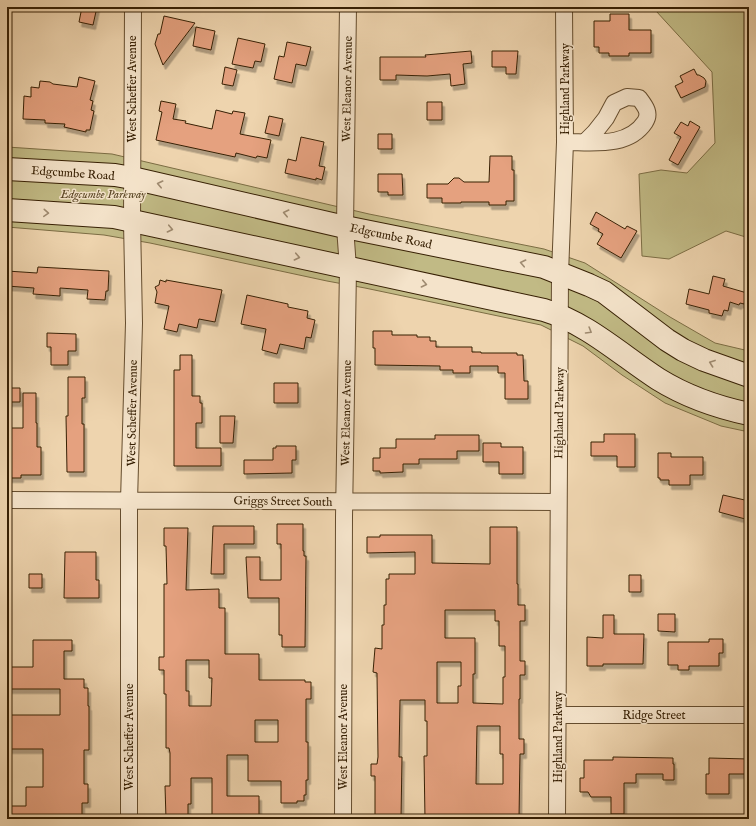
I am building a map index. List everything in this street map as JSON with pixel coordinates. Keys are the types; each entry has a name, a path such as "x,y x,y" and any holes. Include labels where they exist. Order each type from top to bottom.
{"street":[{"name":"West Scheffer Avenue","path":"128,819 129,500 134,323 132,221 133,7"},
{"name":"West Eleanor Avenue","path":"343,819 344,502 348,268 345,227 348,7"},
{"name":"Highland Parkway","path":"558,819 558,502 561,315 560,274 565,142 564,7"},
{"path":"565,142 585,142"},
{"name":"Edgcumbe Road","path":"7,169 114,175 132,178 345,227 544,267 604,292 667,340 684,350 704,360 749,376"},
{"path":"7,210 114,217 544,310 561,315 591,332 659,379 684,394 723,409 749,414"},
{"name":"Griggs Street South","path":"7,500 558,502"},
{"name":"Ridge Street","path":"559,715 749,715"}],"green space":[{"path":"649,7 749,7 749,238 726,231 669,259 642,256 639,174 661,170 687,173 715,143 712,72 656,11"},
{"name":"Edgcumbe Parkway","path":"7,147 112,154 369,214 544,249 585,263 670,317 715,343 749,351 749,432 721,426 665,403 622,375 583,346 541,325 150,243 104,235 7,227"}],"building":[{"path":"82,7 97,7 93,25 79,22"},
{"path":"610,14 629,14 629,30 651,30 651,53 629,53 629,56 609,56 609,53 599,53 599,47 594,47 594,21 610,21"},
{"path":"164,16 195,23 163,65 155,44 158,34 160,34"},
{"path":"196,27 215,31 211,50 193,46"},
{"path":"238,38 265,44 261,62 255,61 253,68 232,64"},
{"path":"287,42 311,47 306,66 296,64 292,83 274,79 279,56 284,57"},
{"path":"471,51 472,63 463,64 465,84 451,86 450,74 427,76 396,75 396,80 380,80 380,57 426,57 425,55"},
{"path":"492,51 518,51 516,74 506,74 506,67 492,67"},
{"path":"225,67 237,70 233,86 222,84"},
{"path":"694,69 697,75 704,78 706,81 705,87 681,98 675,86 683,82 680,76"},
{"path":"79,77 95,81 90,100 93,101 91,110 94,111 90,130 86,130 86,132 64,127 65,124 45,123 45,120 23,119 24,96 31,97 31,87 39,88 40,81 77,87"},
{"path":"161,101 176,104 173,119 186,121 185,123 212,129 216,110 232,114 233,111 245,113 240,134 271,140 267,158 257,156 256,158 236,153 235,157 156,140 162,112 159,111"},
{"path":"427,102 442,102 442,120 427,120"},
{"path":"269,116 283,119 279,136 265,133"},
{"path":"690,121 700,127 678,165 669,160 681,137 674,133 681,122 688,126"},
{"path":"378,134 392,134 392,149 378,149"},
{"path":"301,137 324,142 319,166 325,167 322,180 285,173 288,159 296,161"},
{"path":"490,156 512,156 512,170 514,170 514,201 506,201 506,205 489,205 489,202 442,203 442,198 427,198 427,184 448,184 454,178 459,178 464,182 489,182"},
{"path":"378,174 402,174 403,195 388,195 388,192 378,192"},
{"path":"596,212 625,229 627,226 637,231 621,258 597,244 603,234 598,231 599,229 590,224"},
{"path":"38,267 109,271 108,291 106,291 105,300 87,299 88,290 60,288 60,296 33,294 34,288 7,286 7,271 37,273"},
{"path":"713,276 725,279 723,286 747,293 744,304 740,303 739,305 730,302 728,311 724,310 722,316 709,313 709,310 686,304 689,289 709,294"},
{"path":"160,280 222,290 215,322 199,319 197,328 179,324 177,332 164,329 169,306 155,303 157,292 155,287 159,285"},
{"path":"247,295 288,304 288,307 308,311 307,318 315,320 311,338 306,337 304,349 280,344 277,354 262,350 266,329 241,324"},
{"path":"373,331 392,331 392,335 417,335 417,337 430,337 430,341 436,341 436,347 472,347 472,352 517,353 517,355 523,355 524,381 528,381 528,399 505,399 505,373 498,373 498,366 470,366 470,373 453,373 453,370 440,370 440,366 375,365"},
{"path":"47,333 76,334 76,351 68,351 68,365 51,365 51,347 47,347"},
{"path":"180,355 192,355 192,396 200,396 200,403 202,403 202,423 196,423 196,448 221,448 221,466 174,466 174,370 180,370"},
{"path":"68,377 85,377 85,398 82,398 82,424 84,424 84,472 67,472 66,416 68,416"},
{"path":"274,383 298,383 298,403 274,403"},
{"path":"7,388 20,388 20,402 7,402"},
{"path":"23,393 36,393 37,447 41,447 41,475 21,475 21,478 7,478 7,428 23,428"},
{"path":"220,416 235,416 233,443 220,443"},
{"path":"604,434 635,434 635,467 617,467 617,456 591,456 591,442 604,442"},
{"path":"435,435 479,435 479,451 457,451 457,459 419,459 419,464 403,464 403,472 380,473 380,471 373,471 373,458 380,458 380,448 396,448 396,439 435,439"},
{"path":"483,443 501,443 501,447 523,447 523,474 499,474 499,462 483,462"},
{"path":"276,446 296,446 296,460 292,460 292,473 244,474 244,460 273,460 273,448 276,448"},
{"path":"658,453 671,453 671,457 703,457 703,475 690,475 690,485 669,485 669,480 660,480 660,478 658,478"},
{"path":"723,495 749,501 749,520 719,512"},
{"path":"277,524 303,524 303,551 304,556 306,556 305,647 282,647 282,635 279,635 279,598 248,598 246,557 260,557 260,580 281,580 281,544 277,544"},
{"path":"213,526 254,526 254,544 224,544 224,574 211,574"},
{"path":"490,527 517,527 518,605 525,605 525,621 520,621 520,661 525,661 525,675 520,675 519,699 519,739 524,739 524,754 520,754 519,819 425,819 424,756 427,756 427,721 425,721 425,700 400,700 399,757 402,757 401,819 375,819 375,776 371,776 371,764 377,764 378,757 377,673 373,672 375,648 382,649 382,625 384,625 384,605 386,605 386,579 389,579 389,574 415,574 415,552 367,553 367,537 380,537 380,535 432,535 432,563 490,564","holes":["445,610 495,610 495,621 499,621 499,646 505,646 503,704 473,703 475,638 445,638","437,662 461,662 461,686 458,686 458,703 437,703","477,726 500,726 500,754 503,754 503,784 476,784"]},
{"path":"164,528 188,528 186,590 219,589 219,608 225,608 225,654 259,654 259,680 305,680 305,682 311,682 311,699 306,699 308,780 306,780 306,795 304,795 304,801 297,801 297,803 281,803 281,781 248,781 248,755 227,755 227,796 259,796 259,819 212,819 212,778 191,778 191,804 188,804 188,819 166,819 165,786 170,786 170,753 169,748 166,748 166,694 164,694 164,670 159,670 159,657 164,657 164,584 167,584 166,546 164,546","holes":["186,660 209,660 209,678 212,678 211,706 189,706 189,691 186,691","255,720 278,720 278,742 255,742"]},
{"path":"65,552 96,552 96,580 99,580 99,598 64,598"},
{"path":"29,574 42,574 42,588 29,588"},
{"path":"629,575 641,575 641,592 629,592"},
{"path":"658,614 675,614 675,632 658,631"},
{"path":"603,615 614,615 614,634 644,634 643,664 603,664 603,666 587,666 587,637 603,638"},
{"path":"709,639 723,639 723,653 719,653 719,666 689,666 689,670 678,670 678,665 668,665 668,642 709,642"},
{"path":"33,640 72,640 72,651 64,651 64,679 84,679 84,688 88,688 89,750 84,750 84,784 88,784 88,803 82,803 82,819 7,819 7,806 26,806 26,787 43,787 43,749 7,749 7,715 60,715 60,689 7,689 7,667 33,667"},
{"path":"613,757 673,758 674,780 663,780 663,774 636,774 636,783 624,783 624,814 611,814 611,797 591,797 588,792 580,792 580,778 584,778 584,760 613,760"},
{"path":"709,758 749,759 749,774 729,774 729,794 706,794 706,774 709,774"}]}
